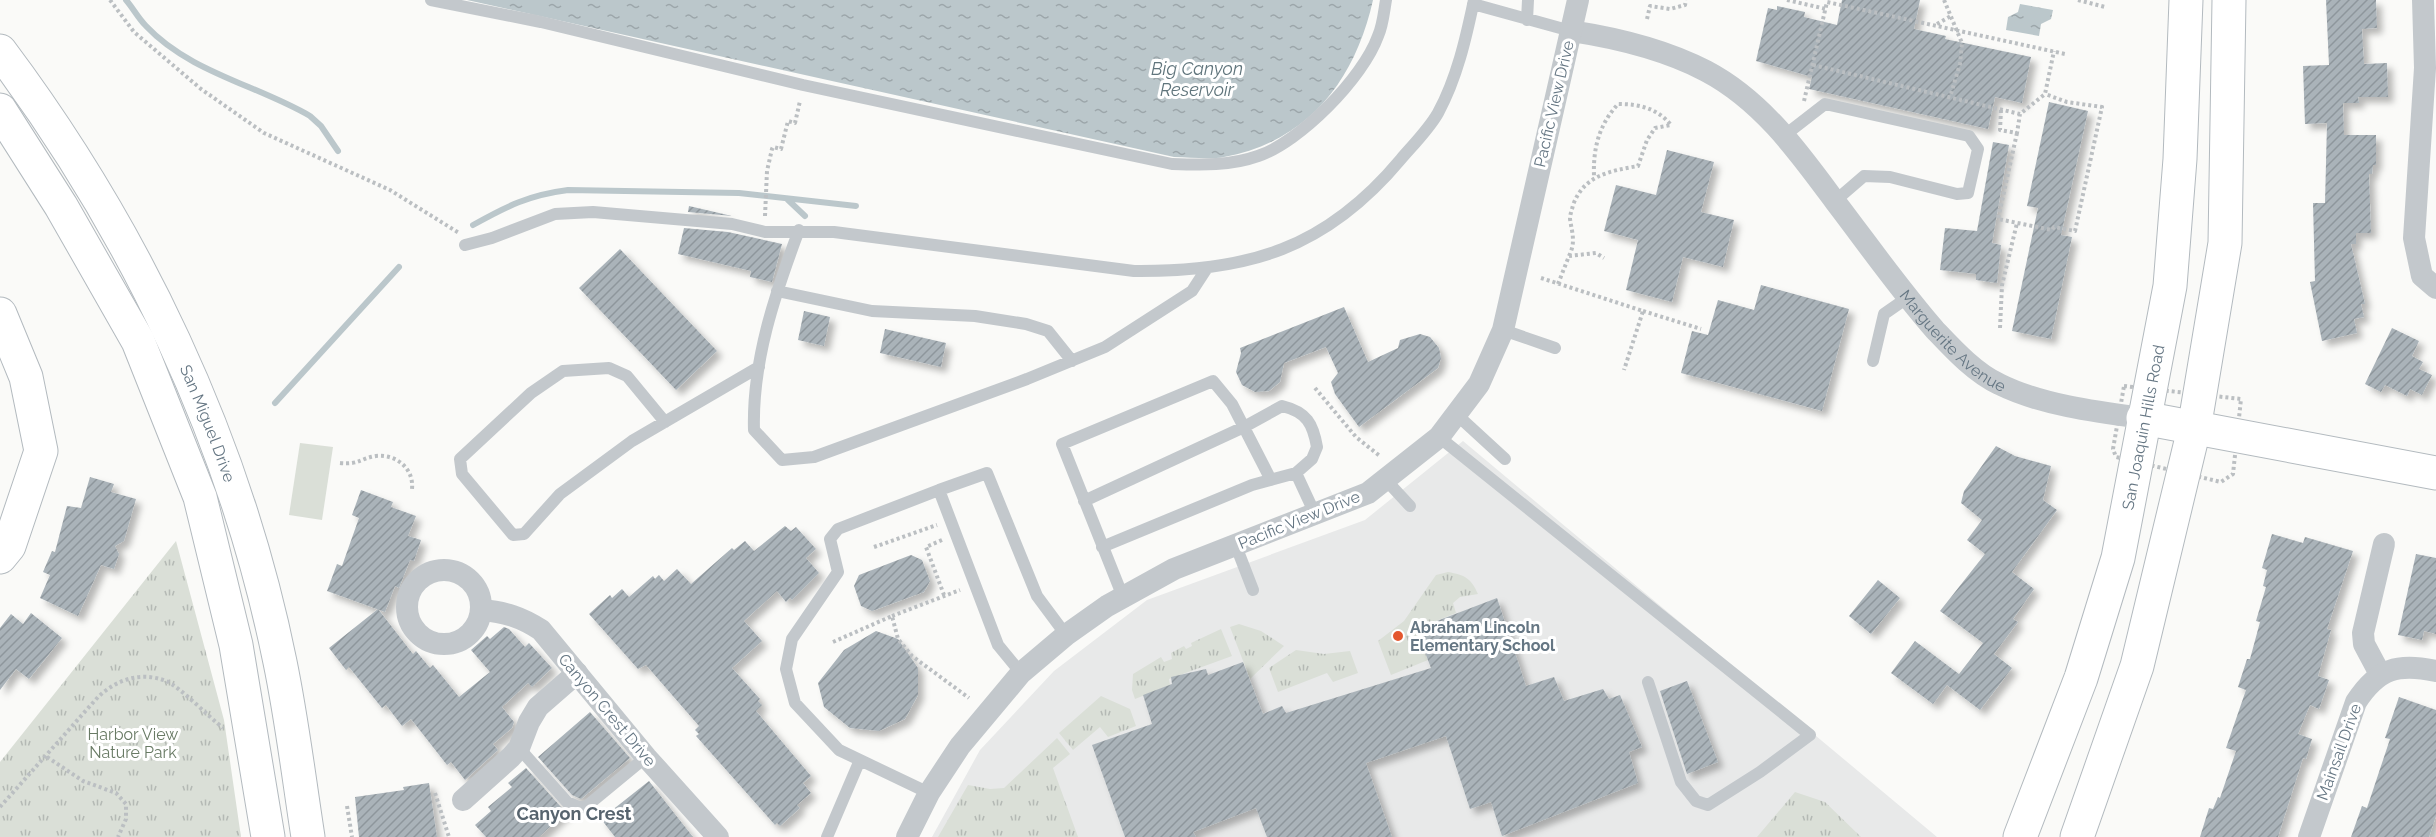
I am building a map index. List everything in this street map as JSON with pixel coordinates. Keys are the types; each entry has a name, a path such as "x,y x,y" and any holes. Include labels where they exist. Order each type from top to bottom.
{"main road":[{"name":"San Joaquin Hills Road","path":"2020,837 2035,805 2081,678 2118,558 2170,286 2180,159 2186,0"},
{"path":"2077,837 2137,666 2194,429 2224,243 2229,0"},
{"name":"San Miguel Drive","path":"0,51 36,99 91,181 163,317 199,396 236,498 280,662 308,837"},
{"name":"San Miguel Drive","path":"0,110 61,206 138,341 200,497 236,645 268,837"},
{"path":"0,314 26,377 40,452 9,546 0,557"},
{"name":"Marguerite Avenue","path":"2143,418 2436,473"}],"street":[{"name":"Pacific View Drive","path":"907,837 929,793 960,746 1021,673 1066,635 1123,597 1174,568 1236,546 1368,493 1384,468 1439,437 1479,384 1503,330 1578,0"},
{"path":"2428,10 2414,237 2416,256 2429,282"},
{"name":"Marguerite Avenue","path":"1571,30 1613,38 1664,53 1708,72 1746,98 1785,135 1907,298 1958,353 1998,384 2053,402 2143,418"},
{"path":"2384,544 2363,633 2364,644 2380,674 2396,668 2415,666 2436,671"},
{"name":"Canyon Crest Drive","path":"481,610 507,612 541,630 646,757 718,837"},
{"path":"463,800 519,748 529,722 538,707 577,673"},
{"name":"Mainsail Drive","path":"2309,837 2356,702 2366,686 2380,674"}],"lane":[{"path":"431,0 541,22 803,85 1172,164 1215,166 1259,156 1305,129 1350,83 1378,36 1386,0"},
{"path":"1527,20 1528,0"},
{"path":"470,244 544,217 574,212 732,225 765,232 834,231 1134,271 1184,271 1234,264 1290,248 1347,213 1385,178 1438,113 1462,55 1474,2 1527,20 1571,30"},
{"path":"1785,135 1825,104 1969,136 1978,150 1968,193 1957,194 1890,177 1864,176 1835,201"},
{"path":"799,230 768,319 753,401 753,430 782,460 814,457 1105,347 1192,291 1206,268"},
{"path":"777,291 872,310 975,316 1026,324 1048,331 1072,361"},
{"path":"1872,361 1884,314 1907,298"},
{"path":"1503,330 1555,348"},
{"path":"665,422 627,376 609,368 563,371 531,393 460,459 462,474 513,535 524,534 560,494 632,441 665,422 759,367"},
{"path":"1123,597 1062,444 1213,381 1232,404 1271,480"},
{"path":"1084,501 1244,427 1282,406 1296,409 1307,416 1317,447 1312,459 1296,473 1271,480 1102,547"},
{"path":"1456,414 1505,459"},
{"path":"1439,437 1810,735 1760,772 1708,805 1696,801 1681,782 1648,682"},
{"path":"1384,468 1410,506"},
{"path":"929,793 839,750 795,703 786,669 792,639 838,572 830,539 838,529 987,473 1037,596 1066,635"},
{"path":"1296,473 1315,514"},
{"path":"939,490 998,645 1021,673"},
{"path":"1236,546 1253,590"},
{"path":"519,748 567,802 581,808 588,805 646,757"},
{"path":"827,837 860,760"}],"path":[{"path":"110,0 142,39 201,89 264,133 390,190 470,244"},
{"path":"1647,19 1650,6 1670,9 1685,5 1686,0"},
{"path":"1786,0 1826,9"},
{"path":"1944,0 1962,43 1950,97"},
{"path":"2078,0 2105,7"},
{"path":"2098,6 2099,0"},
{"path":"1803,106 1827,2 2065,54"},
{"path":"1936,25 1951,16"},
{"path":"2045,94 2067,102 2102,107 2075,231 2054,227 2052,230 1998,219 2020,114 2045,94 2054,51"},
{"path":"1813,65 2020,114"},
{"path":"766,205 773,147 781,149 788,121 795,123 801,94"},
{"path":"1558,284 1574,246 1574,230 1570,216 1577,196 1594,176 1638,166 1647,140 1656,128 1671,125 1665,118 1639,104 1618,104 1605,119 1593,152 1594,176"},
{"path":"2001,110 2000,130 2017,134"},
{"path":"2000,328 2002,285 2017,223"},
{"path":"1569,256 1596,253 1604,258"},
{"path":"1541,278 1701,329"},
{"path":"1624,370 1643,311"},
{"path":"1315,388 1384,468"},
{"path":"340,463 356,464 375,456 391,458 409,468 412,489"},
{"path":"874,547 936,525 943,540 926,547 944,595"},
{"path":"833,642 960,590"},
{"path":"892,616 898,639 912,656 969,698"},
{"path":"0,807 109,687 131,676 166,681 227,733"},
{"path":"47,756 83,781 116,792 126,804 126,819 118,837"},
{"path":"435,793 449,837"},
{"path":"347,806 352,837"}],"shaded area":[{"name":"Abraham Lincoln Elementary School","path":"1463,441 1937,837 932,837 980,750 1054,671 1147,600 1365,520"}],"green space":[{"path":"300,443 333,447 322,520 289,515"},
{"name":"Harbor View Nature Park","path":"176,541 224,720 241,837 0,837 0,762"},
{"path":"1448,572 1467,578 1478,594 1460,597 1453,603 1456,613 1416,629 1428,660 1391,675 1378,641 1404,621 1436,575"},
{"path":"1239,624 1261,631 1284,646 1250,679 1230,627"},
{"path":"1221,629 1232,656 1169,679 1170,685 1135,699 1132,690 1133,674 1161,657 1164,662 1172,659 1171,653 1184,646 1186,649 1192,646 1191,643"},
{"path":"1296,650 1324,654 1350,651 1358,673 1333,682 1327,673 1278,692 1269,668"},
{"path":"1101,696 1130,709 1136,726 1108,737 1100,727 1073,750 1059,733"},
{"path":"1057,738 1070,754 1053,768 1078,837 938,837 968,785 990,789 1004,788"},
{"path":"1795,792 1825,802 1861,837 1757,837"}],"water":[{"name":"Big Canyon Reservoir","path":"467,0 1373,0 1354,56 1340,81 1324,102 1304,121 1281,137 1254,149 1224,157 1206,158 1174,157"},
{"path":"2020,4 2053,10 2051,19 2041,24 2039,36 2006,30 2008,17 2018,12"}],"building":[{"path":"1842,0 1920,0 1914,29 1946,36 1945,39 2031,57 2022,103 1995,97 1988,129 1809,89 1812,77 1756,61 1768,8 1777,10 1777,6 1805,12 1804,17 1837,25"},
{"path":"2326,0 2376,0 2377,28 2362,29 2364,64 2387,63 2388,97 2358,97 2359,103 2343,103 2344,135 2376,135 2376,165 2373,165 2372,174 2369,174 2371,233 2356,233 2356,244 2351,244 2365,304 2361,304 2364,317 2354,319 2357,333 2322,341 2310,282 2315,281 2313,203 2325,203 2327,123 2305,124 2303,66 2329,65"},
{"path":"2049,102 2088,111 2061,235 2072,237 2051,339 2012,331 2038,208 2027,206"},
{"path":"1993,142 2009,145 1992,243 2001,245 1997,283 1976,280 1976,274 1940,270 1945,228 1977,231"},
{"path":"1667,150 1714,162 1701,212 1734,220 1723,267 1683,257 1672,302 1626,290 1638,240 1604,231 1616,185 1656,195"},
{"path":"689,206 732,216 688,212"},
{"path":"684,228 728,232 782,244 772,282 750,277 751,271 678,254"},
{"path":"620,249 717,351 676,390 579,288"},
{"path":"1761,285 1849,309 1822,411 1681,373 1692,331 1708,335 1718,300 1754,310"},
{"path":"1344,307 1368,362 1398,348 1400,340 1420,334 1430,337 1439,348 1441,358 1438,368 1359,427 1335,394 1331,382 1338,373 1326,347 1284,363 1280,382 1269,391 1255,392 1242,385 1236,372 1241,353 1240,348"},
{"path":"804,311 830,317 824,346 798,340"},
{"path":"2392,328 2419,341 2412,356 2423,362 2419,369 2432,375 2422,395 2410,389 2407,396 2385,385 2381,392 2365,384"},
{"path":"885,329 946,343 941,367 880,353"},
{"path":"1996,446 2015,456 2051,466 2043,500 2057,510 2012,572 2034,589 2013,619 2018,622 1994,654 2012,668 1980,710 1947,685 1933,704 1891,673 1915,641 1959,674 1983,643 1940,611 1985,554 1967,540 1982,520 1961,503 1964,491"},
{"path":"90,477 114,484 111,492 136,499 124,541 115,546 119,554 114,569 101,565 78,616 40,598 50,575 43,572 52,551 55,552 67,506 81,508"},
{"path":"361,490 393,502 391,507 416,516 408,536 421,540 414,561 410,560 399,588 395,586 385,612 327,591 337,564 342,566 359,518 352,515"},
{"path":"785,526 791,531 796,527 816,549 806,558 819,573 792,600 790,598 786,602 777,591 744,621 762,641 732,668 760,699 758,701 762,705 756,711 811,776 803,783 811,793 797,805 800,808 780,826 777,823 775,825 696,736 699,734 695,730 699,726 646,665 638,669 589,614 610,595 612,598 622,589 629,597 653,576 655,579 659,575 664,581 677,569 691,584 732,548 734,550 745,541 754,551"},
{"path":"2272,534 2303,543 2305,537 2353,551 2327,629 2331,630 2318,676 2329,680 2319,709 2310,705 2298,734 2312,739 2306,759 2303,758 2278,837 2200,837 2209,808 2213,809 2218,797 2220,798 2236,751 2226,748 2246,690 2238,687 2247,659 2250,659 2260,622 2256,621 2266,587 2263,586 2267,570 2262,568"},
{"path":"2416,554 2436,558 2436,634 2424,631 2422,640 2398,635"},
{"path":"911,555 922,560 930,581 924,592 872,611 861,606 854,586 859,575"},
{"path":"1878,580 1900,598 1871,634 1849,616"},
{"path":"1497,598 1526,686 1554,677 1564,701 1603,689 1609,699 1620,695 1642,747 1629,752 1638,783 1502,836 1491,802 1470,809 1446,736 1366,763 1392,837 1267,837 1256,808 1193,832 1196,837 1125,837 1092,745 1152,724 1143,695 1172,684 1171,677 1206,669 1208,675 1243,662 1263,714 1282,706 1286,713 1431,668 1416,629"},
{"path":"378,609 413,654 416,651 430,668 433,665 459,697 490,672 471,650 487,636 490,639 504,627 509,629 525,647 529,643 552,668 532,687 528,683 502,707 514,722 512,728 493,744 498,750 465,780 451,762 447,765 411,719 402,726 386,705 382,708 349,667 346,670 329,648"},
{"path":"31,613 62,638 29,679 16,669 0,690 0,628 11,614 23,624"},
{"path":"876,631 898,639 918,668 918,695 905,719 879,731 850,728 824,707 818,683 844,650"},
{"path":"1687,681 1718,762 1687,774 1660,691"},
{"path":"2399,697 2436,710 2436,816 2429,837 2351,837 2362,806 2367,808 2390,739 2385,738"},
{"path":"590,712 630,758 581,799 572,795 538,757"},
{"path":"526,768 567,811 539,837 486,837 475,825 491,811 488,807 512,787 508,783"},
{"path":"649,781 693,837 615,837 601,819"},
{"path":"429,783 437,837 359,837 355,797 404,790 403,787"}],"waterway":[{"path":"126,0 143,23 163,42 203,67 310,116 321,126 338,151"},
{"path":"473,225 519,202 568,190 739,193 856,206"},
{"path":"787,199 805,216"},
{"path":"275,403 399,267"}],"place":[{"name":"Abraham Lincoln Elementary School","path":"1398,636"}],"district":[{"name":"Canyon Crest","path":"574,813"}]}
